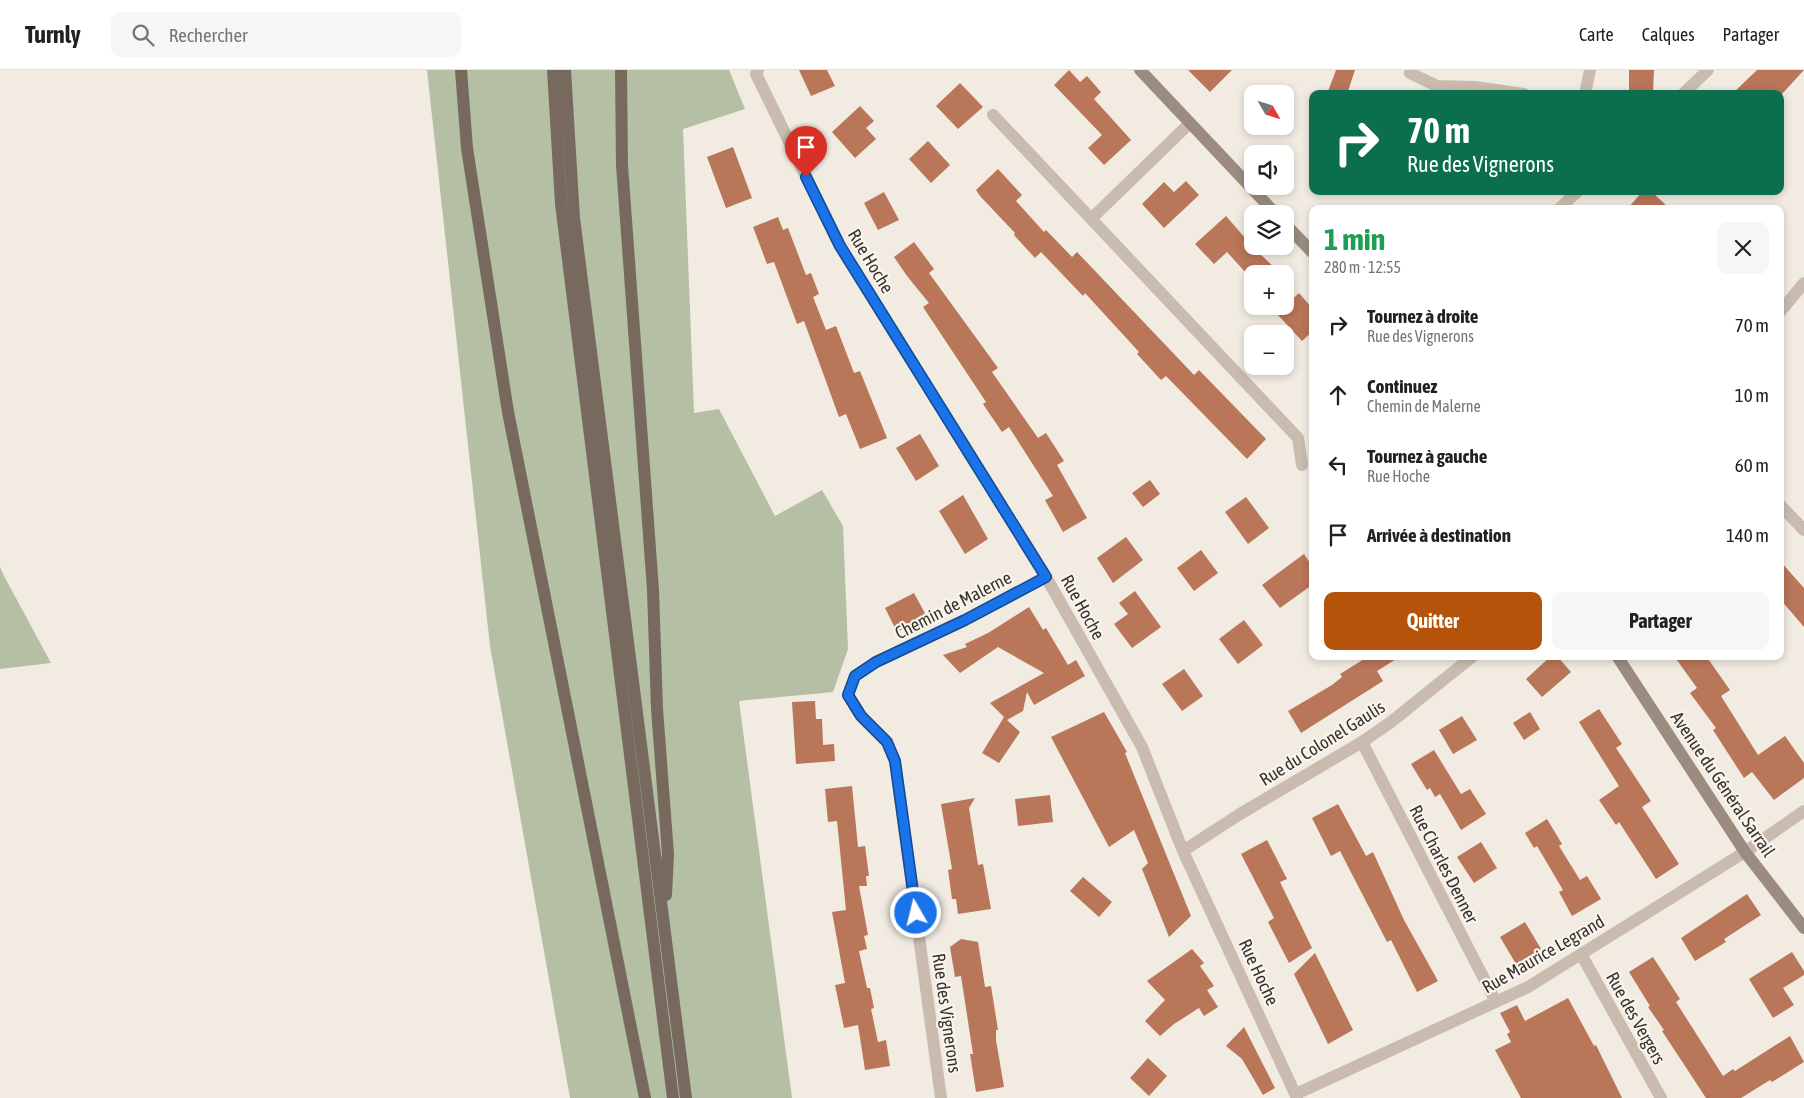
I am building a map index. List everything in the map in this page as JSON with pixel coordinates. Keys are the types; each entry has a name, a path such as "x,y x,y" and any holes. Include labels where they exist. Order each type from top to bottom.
{"main road":[{"path":"461,70 466,148 508,412 645,1098"},
{"path":"553,70 561,204 673,1098"},
{"path":"565,70 574,218 686,1098"},
{"path":"621,70 622,165 653,590 657,709 668,854 664,928"}],"street":[{"path":"1140,70 1267,205"},
{"path":"1586,90 1590,70"},
{"path":"1687,90 1708,70"},
{"name":"Rue Hoche","path":"757,72 840,246 1046,577 1142,746 1183,851 1297,1096"},
{"path":"1410,73 1437,86 1475,87 1496,90"},
{"path":"993,115 1298,438 1302,465"},
{"path":"1091,218 1190,123"},
{"path":"1563,205 1574,195"},
{"path":"1294,233 1309,249"},
{"path":"1784,307 1804,283"},
{"path":"1784,510 1804,530"},
{"name":"Chemin de Malerne","path":"876,662 965,620 1046,577"},
{"name":"Rue du Colonel Gaulis","path":"1183,851 1240,814 1362,742 1392,722 1468,660"},
{"name":"Avenue du Général Sarrail","path":"1620,660 1745,852 1804,928"},
{"name":"Rue des Vignerons","path":"876,662 855,676 848,695 861,716 887,742 895,761 941,1098"},
{"name":"Rue Charles Denner","path":"1362,742 1496,1002"},
{"name":"Rue Maurice Legrand","path":"1297,1096 1528,987 1745,852 1804,811"},
{"name":"Rue des Vergers","path":"1581,954 1661,1098"}],"green space":[{"path":"427,70 729,70 745,109 683,129 694,413 719,409 775,516 822,490 843,526 848,649 833,692 739,701 792,1098 570,1098 490,646"},
{"path":"0,567 4,576 51,663 0,669"}],"building":[{"path":"799,70 827,70 835,86 811,96"},
{"path":"1069,70 1080,82 1087,76 1101,92 1094,99 1131,140 1104,165 1088,148 1102,135 1054,85"},
{"path":"1188,70 1232,70 1210,92"},
{"path":"1336,70 1355,70 1348,90 1328,90"},
{"path":"1629,70 1654,70 1653,90 1629,90"},
{"path":"1757,70 1804,70 1784,92 1784,90 1736,90"},
{"path":"960,83 983,107 958,129 936,106"},
{"path":"860,106 874,121 866,128 876,139 855,158 832,132"},
{"path":"928,141 950,165 931,183 909,159"},
{"path":"733,147 752,198 726,208 707,157"},
{"path":"998,169 1022,195 1016,201 1044,232 1046,230 1072,257 1077,252 1194,375 1199,370 1266,439 1247,459 1166,376 1161,380 1137,354 1139,352 1085,293 1083,296 1041,252 1035,258 1014,235 1015,233 980,196 976,190"},
{"path":"1186,181 1199,195 1164,228 1142,204 1164,182 1174,192"},
{"path":"884,192 899,220 878,230 864,203"},
{"path":"1639,195 1655,195 1666,205 1631,205"},
{"path":"1226,216 1244,237 1244,255 1261,255 1272,265 1244,265 1244,271 1227,252 1214,264 1195,244"},
{"path":"778,217 783,230 788,228 806,275 811,273 819,294 813,297 826,330 836,326 854,373 860,371 887,438 860,449 846,414 839,417 804,321 797,324 774,262 767,264 753,227"},
{"path":"914,242 934,269 929,273 998,368 992,372 1038,438 1046,433 1064,461 1057,465 1087,518 1063,532 1045,500 1053,496 1009,427 1002,432 983,404 986,402 923,307 929,303 894,257"},
{"path":"1299,293 1309,305 1309,335 1302,341 1294,332 1294,325 1287,325 1278,315 1294,315 1294,298"},
{"path":"920,434 939,466 916,481 896,448"},
{"path":"1150,480 1160,494 1143,507 1132,493"},
{"path":"963,495 988,539 965,554 939,511"},
{"path":"1246,497 1269,528 1248,544 1225,512"},
{"path":"1126,537 1143,560 1113,583 1097,558"},
{"path":"1201,550 1218,573 1194,591 1177,568"},
{"path":"1304,554 1309,562 1309,587 1280,608 1262,585"},
{"path":"1784,566 1804,588 1804,627 1784,604"},
{"path":"1135,591 1161,627 1132,648 1114,624 1128,614 1119,603"},
{"path":"914,593 928,619 908,630 906,627 897,632 885,608"},
{"path":"1029,607 1043,630 1046,628 1068,665 1076,660 1085,676 1034,705 1027,692 1023,711 1007,720 1020,732 999,763 982,753 1004,717 990,703 1044,673 998,647 960,673 943,655 967,647 965,644 988,633"},
{"path":"1244,620 1263,645 1238,664 1219,639"},
{"path":"1363,660 1395,660 1377,671 1383,681 1301,733 1288,711 1332,685 1342,677 1340,674"},
{"path":"1547,660 1560,660 1571,672 1542,697 1526,679"},
{"path":"1677,660 1709,660 1730,690 1721,696 1758,755 1785,736 1804,763 1804,778 1774,800 1752,772 1744,778 1713,730 1716,728 1690,693 1697,688"},
{"path":"1184,669 1203,696 1182,711 1162,684"},
{"path":"815,701 816,719 822,719 823,745 834,744 835,761 796,764 792,702"},
{"path":"1599,709 1622,744 1616,748 1651,801 1642,807 1679,864 1656,879 1619,822 1616,825 1599,800 1619,786 1579,722"},
{"path":"1104,712 1127,752 1125,753 1191,916 1169,937 1142,869 1148,863 1134,830 1109,847 1051,737"},
{"path":"1530,712 1540,729 1524,740 1513,723"},
{"path":"1462,716 1477,740 1453,754 1439,730"},
{"path":"1434,750 1461,794 1470,789 1486,814 1461,830 1440,794 1435,797 1430,788 1427,790 1411,764"},
{"path":"852,786 858,847 865,846 869,876 866,876 867,886 859,886 868,935 864,936 867,949 859,951 867,988 870,988 874,1008 871,1009 878,1042 886,1040 890,1066 865,1070 858,1025 844,1028 835,985 845,983 832,912 846,910 837,821 828,822 825,789"},
{"path":"1050,795 1053,822 1018,826 1015,799"},
{"path":"975,798 969,808 978,865 983,864 991,909 958,914 956,899 952,899 948,870 952,869 941,804"},
{"path":"1338,804 1366,856 1373,852 1404,920 1438,981 1417,992 1391,940 1387,942 1340,851 1331,856 1312,818"},
{"path":"1547,819 1562,844 1559,846 1580,880 1587,876 1601,899 1572,916 1559,892 1563,890 1537,846 1534,848 1525,833"},
{"path":"1267,840 1287,879 1280,882 1312,948 1289,963 1268,922 1274,918 1241,854"},
{"path":"1481,842 1497,868 1474,883 1457,857"},
{"path":"1083,877 1112,902 1099,917 1070,891"},
{"path":"1747,894 1761,915 1724,939 1726,942 1695,961 1681,938"},
{"path":"1525,922 1541,949 1516,964 1500,937"},
{"path":"961,939 978,942 985,987 991,986 998,1030 996,1030 996,1040 1004,1087 976,1092 970,1054 973,1054 961,976 955,977 950,947"},
{"path":"1192,949 1204,963 1200,966 1214,986 1207,990 1218,1007 1204,1016 1199,1008 1174,1024 1160,1036 1145,1021 1165,1000 1147,981"},
{"path":"1792,952 1804,971 1804,975 1783,988 1794,1005 1773,1018 1749,979"},
{"path":"1315,953 1353,1030 1328,1044 1294,974"},
{"path":"1653,957 1680,999 1676,1002 1723,1076 1733,1069 1735,1071 1790,1036 1804,1062 1741,1098 1706,1098 1662,1031 1664,1030 1648,1007 1650,1006 1629,972"},
{"path":"1568,998 1594,1046 1596,1045 1622,1098 1521,1098 1495,1050 1511,1042 1507,1034 1510,1032 1500,1013 1517,1005 1525,1021"},
{"path":"1244,1027 1275,1088 1263,1095 1242,1059 1226,1046"},
{"path":"1148,1058 1167,1076 1149,1096 1130,1078"}],"route":[{"path":"806,177 840,246 1046,577 965,620 876,662 855,676 848,695 861,716 887,742 895,761 916,913"}]}
